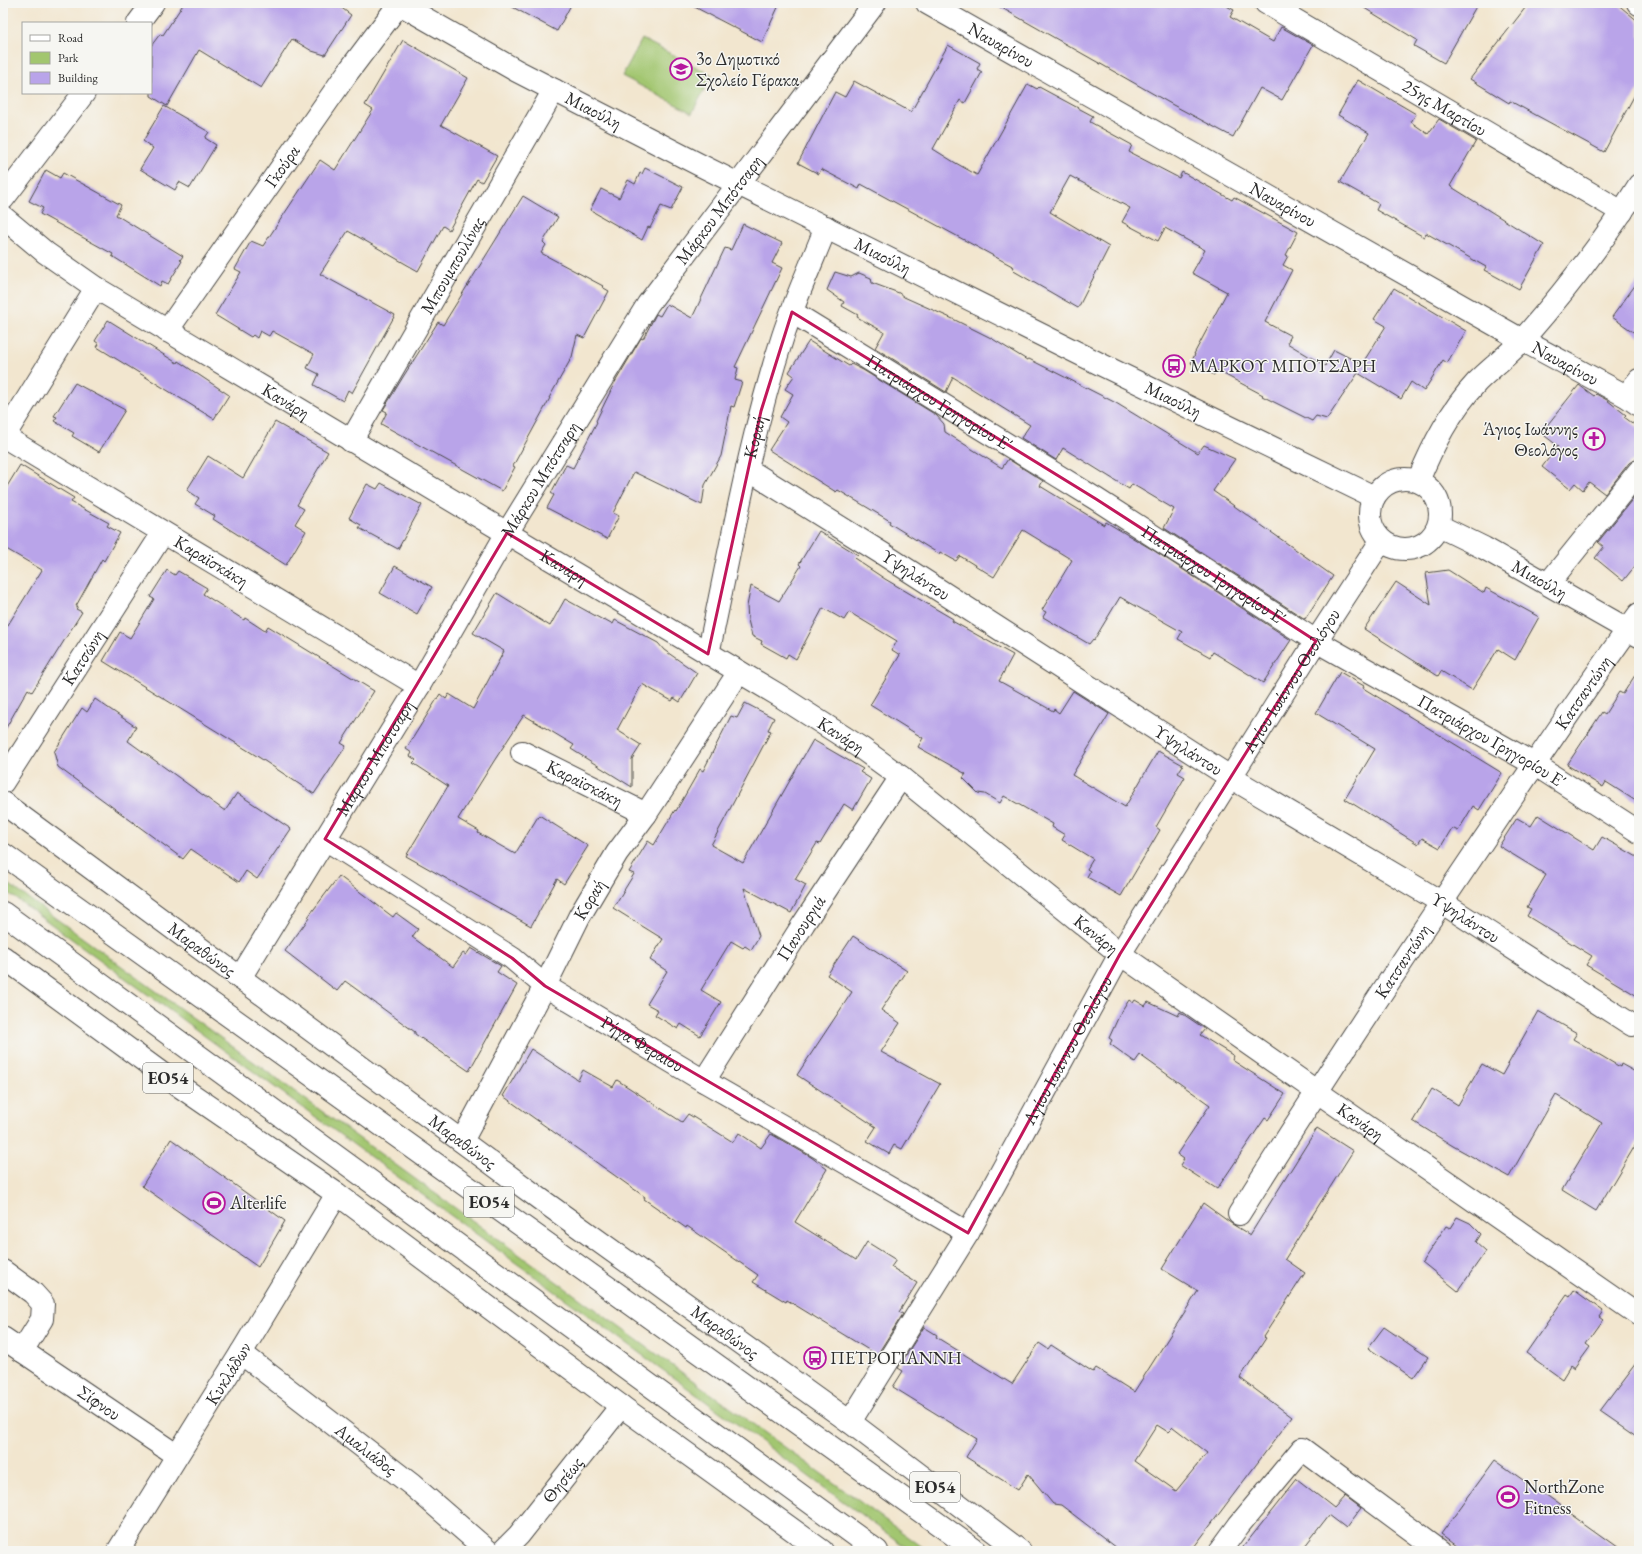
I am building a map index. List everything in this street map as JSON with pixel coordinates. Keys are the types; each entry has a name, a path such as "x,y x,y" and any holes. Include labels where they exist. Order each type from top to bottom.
{"street":[{"path":"139,22 153,3"},
{"name":"Μιαούλη","path":"399,3 554,90 739,184 1104,366 1374,497"},
{"name":"Γκούρα","path":"167,331 348,72 399,3"},
{"name":"Μάρκου Μπότσαρη","path":"240,978 419,686 507,533 648,304 875,3"},
{"name":"Ναυαρίνου","path":"927,3 1522,340 1635,394"},
{"name":"25ης Μαρτίου","path":"1266,3 1622,212"},
{"name":"Μπουμπουλίνας","path":"352,441 554,90"},
{"path":"3,199 83,94"},
{"path":"1418,481 1430,451 1448,419 1461,401 1478,382 1522,340 1595,250 1639,185"},
{"name":"Κανάρη","path":"3,217 46,253 96,288 739,672 861,748 901,777 1120,954 1316,1092 1639,1315"},
{"name":"Κοραή","path":"708,654 761,411 783,337 826,227"},
{"path":"3,437 96,288"},
{"name":"Πατριάρχου Γρηγορίου Ε΄","path":"792,312 1096,499 1316,641 1534,764 1639,832"},
{"name":"Καραϊσκάκη","path":"3,437 419,686"},
{"name":"Υψηλάντου","path":"748,469 1230,777 1441,902 1632,1025"},
{"path":"1548,584 1639,471"},
{"path":"1406,478 1418,481 1428,486 1436,495 1440,506 1441,517 1439,526 1431,539 1422,546 1410,550 1398,549 1381,541 1372,527 1370,516 1374,497 1384,485 1395,480 1406,478"},
{"name":"Μιαούλη","path":"1439,526 1484,548 1548,584 1635,626"},
{"name":"Κατσώνη","path":"3,782 164,533"},
{"name":"Αγίου Ιωάννου Θεολόγου","path":"850,1422 968,1233 1120,954 1230,777 1381,541"},
{"name":"Κατσαντώνη","path":"1239,1214 1316,1092 1441,902 1534,764 1635,626"},
{"name":"Κοραή","path":"462,1141 545,986 579,917 617,853 646,814 739,672"},
{"name":"Καραϊσκάκη","path":"522,752 646,814"},
{"name":"Πανουργιά","path":"704,1081 804,923 901,777"},
{"name":"Μαραθώνος","path":"3,802 540,1199 850,1422 1020,1551"},
{"name":"Ρήγα Φεραίου","path":"325,839 512,958 545,986 704,1081 968,1233"},
{"name":"Μαραθώνος","path":"3,854 976,1551"},
{"name":"ΕΟ54","path":"3,913 878,1551"},
{"name":"ΕΟ54","path":"3,957 172,1081 337,1194 620,1406 822,1551"},
{"name":"Κυκλάδων","path":"118,1551 337,1194"},
{"path":"3,1271 33,1293 43,1304 42,1320 22,1351"},
{"name":"Σίφνου","path":"3,1338 176,1456"},
{"name":"Αμαλιάδος","path":"241,1352 412,1485 488,1551"},
{"name":"Θησέως","path":"503,1551 519,1535 620,1406"},
{"path":"1220,1551 1239,1525 1302,1449 1440,1551"}],"highlighted area":[{"path":"792,312 1096,499 1316,641 1120,954 968,1233 545,986 512,958 325,839 507,533 708,654 761,411"}],"green space":[{"path":"642,39 712,75 692,113 622,76"},
{"path":"3,880 928,1551 911,1551 3,889"}],"building":[{"path":"184,3 335,3 351,15 325,55 312,51 292,39 261,88 199,50 167,106 151,96 152,45 160,34 163,35"},
{"path":"505,3 572,3 557,31"},
{"path":"687,3 780,3 762,42"},
{"path":"993,3 1221,3 1234,10 1230,17 1273,42 1281,27 1313,45 1282,100 1260,88 1233,137 1173,105"},
{"path":"1356,3 1478,3 1444,63 1414,46 1417,40"},
{"path":"1529,3 1616,3 1639,22 1639,87 1604,152 1510,101 1509,103 1470,79"},
{"path":"403,40 468,78 441,125 497,156 482,182 477,179 449,230 443,226 418,271 348,231 320,274 395,315 352,393 348,390 343,401 314,385 319,374 307,368 314,354 272,331 269,336 260,331 257,338 253,335 251,337 215,315 241,272 235,269 251,241 263,246 320,160 335,170 373,110 365,105"},
{"path":"948,45 980,63 977,69 982,72 965,103 960,100 933,149 977,175 1028,84 1037,89 1039,87 1093,116 1090,122 1132,145 1129,152 1179,178 1182,172 1232,200 1234,197 1298,232 1286,255 1288,256 1283,265 1292,270 1265,322 1291,336 1287,343 1325,366 1334,350 1362,364 1386,326 1374,319 1394,288 1466,331 1447,363 1443,360 1424,391 1411,382 1401,399 1358,373 1327,419 1316,416 1312,421 1262,396 1263,395 1216,370 1214,375 1191,363 1194,354 1227,292 1192,273 1205,250 1165,228 1158,241 1122,222 1130,208 1070,176 1050,212 1109,247 1078,308 1012,270 1014,267 861,184 859,189 821,169 819,174 798,163 835,92 845,97 854,81 911,112"},
{"path":"1358,80 1416,114 1411,122 1428,134 1439,119 1476,141 1450,186 1544,245 1519,289 1484,270 1486,267 1426,233 1424,237 1376,210 1379,204 1340,182 1369,133 1338,115"},
{"path":"164,106 209,132 205,138 216,145 190,188 179,182 175,190 140,169 153,148 143,141"},
{"path":"645,168 683,187 671,210 661,206 642,240 590,210 601,189 619,198 628,180 635,184 640,173 642,174"},
{"path":"46,170 60,178 63,173 121,205 116,215 183,256 180,260 182,261 168,284 162,281 160,286 112,256 113,254 40,214 43,208 29,201"},
{"path":"523,196 558,217 543,242 546,245 541,253 603,286 602,287 609,291 584,338 577,335 572,357 513,466 515,467 502,491 381,424 387,412 383,410 403,377 438,322 443,325"},
{"path":"743,224 782,243 772,263 782,268 735,367 738,368 735,380 742,382 734,407 731,406 721,456 705,485 702,505 634,472 613,513 619,516 607,539 547,508 554,495 551,493 566,465 573,468 597,422 596,421 614,384 641,338 643,339 656,314 660,316 667,304 692,318 725,248 731,250"},
{"path":"835,272 851,277 859,273 871,278 872,283 899,293 904,297 953,319 991,338 1027,360 1029,359 1116,403 1198,453 1204,445 1235,459 1213,491 1333,576 1305,619 1164,528 1174,509 1132,484 1129,489 1063,448 1056,460 1021,438 1030,425 953,377 946,392 875,348 884,332 857,317 858,315 842,306 844,302 827,290"},
{"path":"1639,280 1639,336 1612,317"},
{"path":"108,320 177,363 178,361 229,395 214,419 97,347 99,344 95,341"},
{"path":"809,341 849,366 851,364 863,370 936,415 944,424 945,432 1002,468 1008,459 1043,481 1040,486 1104,525 1106,522 1153,550 1291,640 1263,683 1213,652 1210,657 1178,639 1182,632 1120,597 1094,640 1093,639 1089,644 1043,617 1046,612 1042,610 1072,560 1023,530 994,577 960,556 956,561 940,552 939,554 889,523 890,521 838,490 836,492 769,450 787,422 780,417 793,394 785,389 794,376 789,372"},
{"path":"75,383 125,410 99,452 72,436 74,433 54,421 57,417 54,416"},
{"name":"Άγιος Ιωάννης Θεολόγος","path":"1579,385 1594,396 1596,394 1607,400 1626,415 1624,417 1639,428 1639,459 1629,463 1605,494 1589,482 1583,490 1575,483 1570,489 1542,467 1558,446 1541,433"},
{"path":"275,422 328,452 297,505 304,509 295,524 306,531 286,565 213,519 215,516 195,504 199,498 187,490 208,456 243,478"},
{"path":"20,465 74,498 71,502 109,523 107,526 120,533 104,561 102,559 76,606 78,606 76,609 82,612 32,692 28,689 3,733 3,633 42,570 3,547 3,493"},
{"path":"381,483 422,505 398,549 359,528 361,525 349,518 367,484 377,489"},
{"path":"1639,491 1639,561 1623,581 1595,558 1604,547 1598,542"},
{"path":"819,531 858,555 855,558 885,579 953,619 952,621 1013,655 999,681 1059,713 1073,691 1109,714 1072,775 1125,807 1158,751 1183,765 1178,773 1185,777 1156,827 1160,830 1121,896 1087,877 1090,871 1087,869 1093,859 1062,840 1065,835 1052,827 1053,824 1004,796 1000,803 985,794 978,793 963,778 966,774 918,747 923,738 870,705 900,655 892,650 897,641 849,612 844,620 823,608 796,659 788,654 786,658 761,644 762,641 752,636 748,620 747,606 751,586 779,601 801,566 799,564"},
{"path":"395,566 432,587 417,614 380,593"},
{"path":"167,570 175,575 178,571 207,588 203,594 244,620 245,618 265,631 268,626 374,691 341,743 346,746 314,794 260,758 103,661 120,632 130,638 154,599 150,597"},
{"path":"1448,570 1484,593 1486,588 1539,617 1515,660 1498,649 1472,690 1441,671 1438,676 1364,629 1396,582 1431,605 1426,573"},
{"path":"497,593 550,626 565,599 603,620 604,619 613,624 615,620 658,643 664,650 697,673 680,702 674,698 672,701 642,684 617,730 641,745 632,759 632,787 571,749 574,745 524,715 458,819 479,831 478,833 515,854 539,815 588,846 564,884 557,879 531,926 406,856 448,786 413,763 416,760 410,756 412,753 406,749 440,694 446,699 449,694 473,709 504,651 473,633"},
{"path":"1639,669 1639,803 1606,782 1603,787 1567,765 1602,712 1605,714 1619,692 1623,694"},
{"path":"1340,672 1364,686 1363,688 1502,773 1479,810 1473,806 1458,831 1452,828 1440,848 1422,838 1418,844 1345,799 1375,749 1316,713"},
{"path":"95,699 136,727 128,741 225,811 237,793 291,829 257,879 246,871 239,882 191,849 183,859 58,767 54,752 82,708 87,712"},
{"path":"745,703 774,718 768,730 771,731 711,845 743,863 813,740 863,769 860,772 871,779 853,810 844,804 820,844 817,843 795,879 806,885 791,913 744,888 759,936 751,950 745,946 743,948 731,941 701,990 721,1002 700,1036 681,1024 678,1029 655,1015 658,1010 647,1004 667,971 650,960 663,939 613,908 634,874 629,872 648,841 654,845 675,810 676,811 700,769 703,771 731,716 737,718"},
{"path":"1538,815 1594,850 1602,837 1639,858 1639,997 1586,965 1592,956 1527,916 1531,909 1527,907 1546,875 1499,846 1517,818 1531,826"},
{"path":"339,876 393,917 396,913 418,929 412,937 453,967 463,953 466,955 471,948 501,966 497,972 517,985 469,1071 415,1034 415,1032 345,981 337,991 285,951 309,918 308,917"},
{"path":"853,936 907,971 881,1010 900,1023 881,1052 940,1084 902,1149 894,1145 889,1154 867,1141 876,1127 797,1075 852,992 827,975"},
{"path":"1129,1000 1133,1003 1135,1000 1145,1006 1148,1002 1178,1016 1180,1012 1205,1029 1200,1035 1234,1056 1232,1060 1285,1094 1268,1120 1265,1118 1217,1189 1180,1165 1184,1159 1177,1154 1210,1105 1140,1055 1135,1062 1110,1044 1112,1040 1109,1038 1119,1016"},
{"path":"1538,1011 1577,1033 1573,1039 1620,1067 1621,1064 1639,1074 1639,1139 1596,1211 1562,1190 1602,1123 1556,1095 1509,1177 1453,1146 1413,1121 1432,1089 1458,1105 1482,1064 1502,1075"},
{"path":"531,1049 578,1080 583,1070 613,1087 617,1080 682,1122 688,1114 733,1142 739,1133 761,1148 771,1134 811,1157 827,1169 795,1222 856,1260 867,1242 896,1260 891,1267 917,1283 899,1312 903,1314 877,1355 787,1300 786,1302 753,1282 758,1275 687,1226 686,1228 644,1199 645,1197 503,1096"},
{"path":"1317,1128 1353,1151 1285,1259 1305,1273 1263,1337 1266,1338 1240,1378 1292,1417 1191,1551 1121,1551 1061,1505 1053,1504 1028,1474 1018,1490 966,1457 977,1439 893,1387 903,1371 898,1368 924,1327 937,1335 936,1337 1012,1384 1039,1343 1048,1349 1051,1345 1093,1372 1096,1368 1134,1392 1198,1291 1162,1269 1203,1203 1250,1235","holes":["1157,1425 1168,1432 1173,1427 1207,1453 1176,1491 1134,1461"]},
{"name":"Alterlife","path":"171,1139 285,1221 258,1267 142,1186"},
{"path":"1457,1217 1470,1223 1481,1234 1476,1242 1486,1251 1458,1291 1422,1262 1446,1226 1450,1228"},
{"path":"1574,1290 1603,1311 1599,1317 1603,1320 1586,1344 1590,1347 1574,1369 1570,1366 1562,1379 1526,1353 1567,1294 1570,1296"},
{"path":"1384,1327 1428,1357 1413,1378 1368,1348"},
{"path":"1639,1359 1639,1438 1600,1411"},
{"name":"NorthZone Fitness","path":"1495,1460 1622,1551 1464,1551 1441,1534"},
{"path":"1297,1479 1334,1508 1345,1496 1361,1508 1346,1528 1329,1515 1301,1551 1240,1551"}],"place":[{"name":"3ο Δημοτικό Σχολείο Γέρακα","path":"681,69"},
{"name":"ΜΑΡΚΟΥ ΜΠΟΤΣΑΡΗ","path":"1174,366"},
{"name":"Άγιος Ιωάννης Θεολόγος","path":"1594,439"},
{"name":"Alterlife","path":"214,1203"},
{"name":"ΠΕΤΡΟΓΙΑΝΝΗ","path":"815,1358"},
{"name":"NorthZone Fitness","path":"1508,1497"}]}
